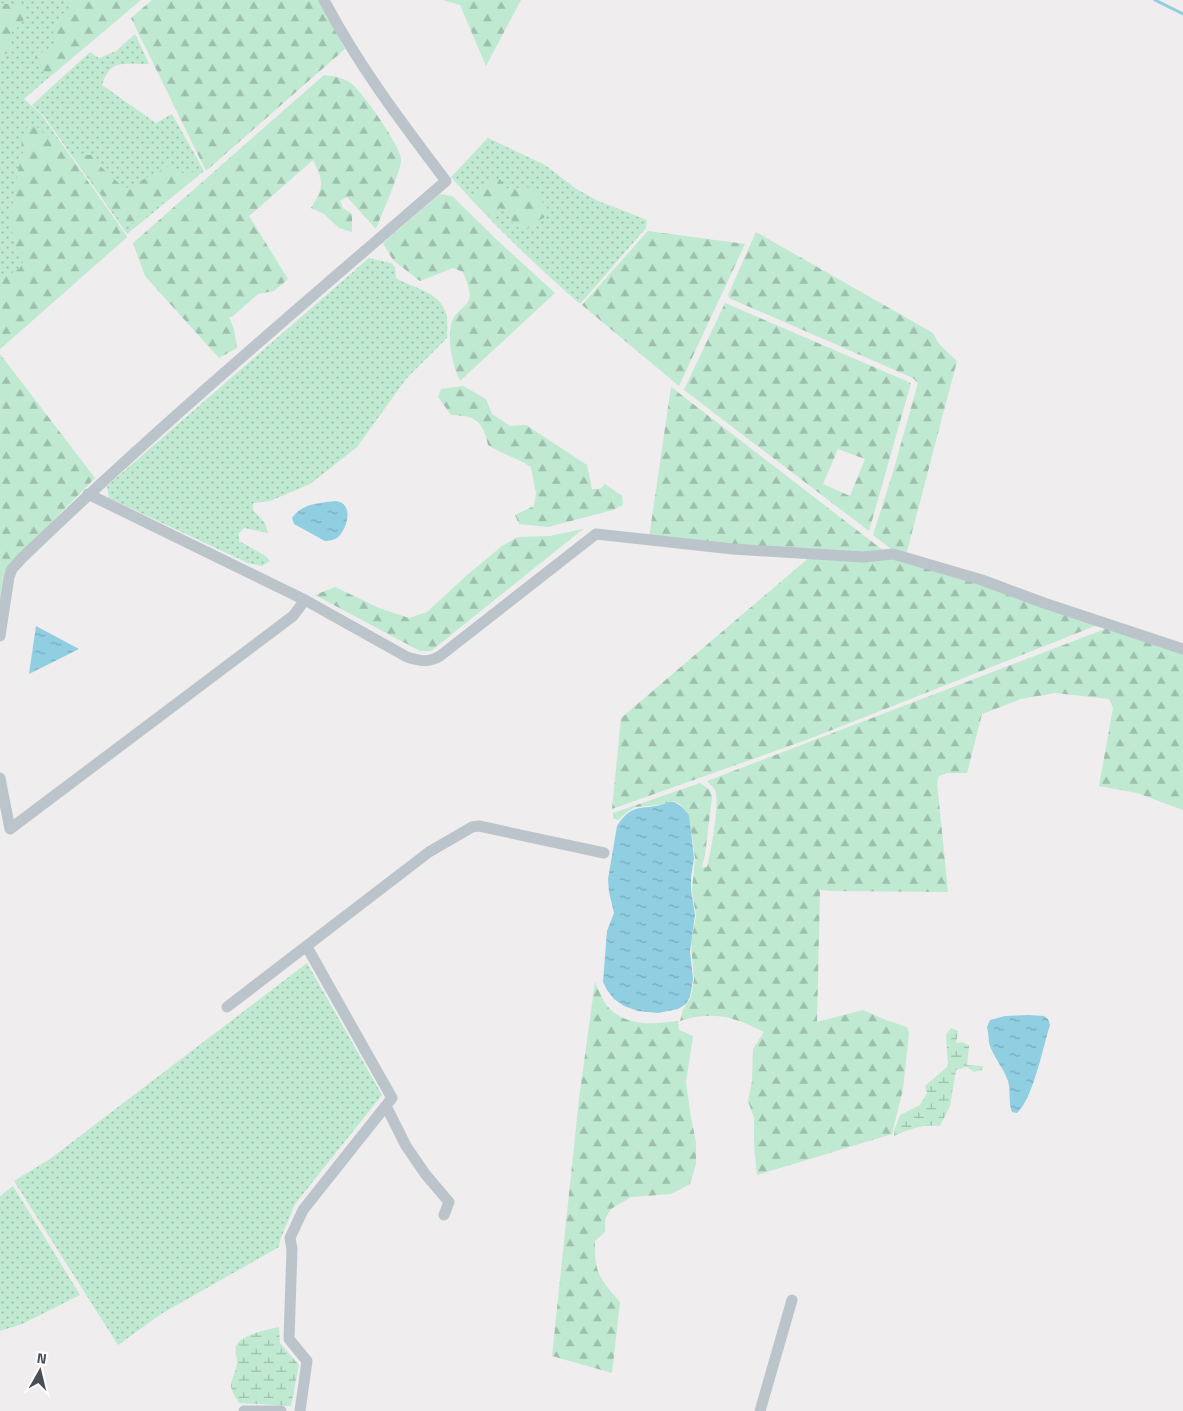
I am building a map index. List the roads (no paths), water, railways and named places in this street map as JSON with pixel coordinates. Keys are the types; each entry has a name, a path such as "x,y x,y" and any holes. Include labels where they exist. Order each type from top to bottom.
{"street":[{"path":"0,635 9,577 12,569 88,494 446,181 388,103 324,0"},
{"path":"88,494 305,600 407,656 420,660 432,661 475,630 596,534 733,549 863,557 892,554 982,580 1044,603 1183,649"},
{"path":"0,778 10,829 293,616 305,600"},
{"path":"227,1007 429,852 472,827 480,826 604,854"},
{"path":"300,1411 307,1361 289,1339 292,1249 290,1238 303,1210 392,1098 307,947"},
{"path":"386,1106 406,1146 426,1175 449,1202 444,1215"},
{"path":"760,1411 792,1300"},
{"path":"244,1411 281,1411"}],"water":[{"path":"336,501 345,506 347,517 344,529 336,539 325,541 294,524 292,518 301,509 324,502"},
{"path":"36,626 79,649 29,674"},
{"path":"674,802 681,806 689,815 694,858 691,890 695,915 690,951 693,979 690,997 686,1004 678,1009 658,1013 638,1011 624,1006 614,999 603,982 607,931 614,913 608,879 617,826 623,818 635,809 653,807"},
{"path":"1005,1016 1044,1016 1048,1019 1050,1025 1033,1085 1023,1106 1017,1113 1012,1112 1008,1081 990,1046 987,1027 990,1020"}],"waterway":[{"path":"1155,0 1183,14"}]}
